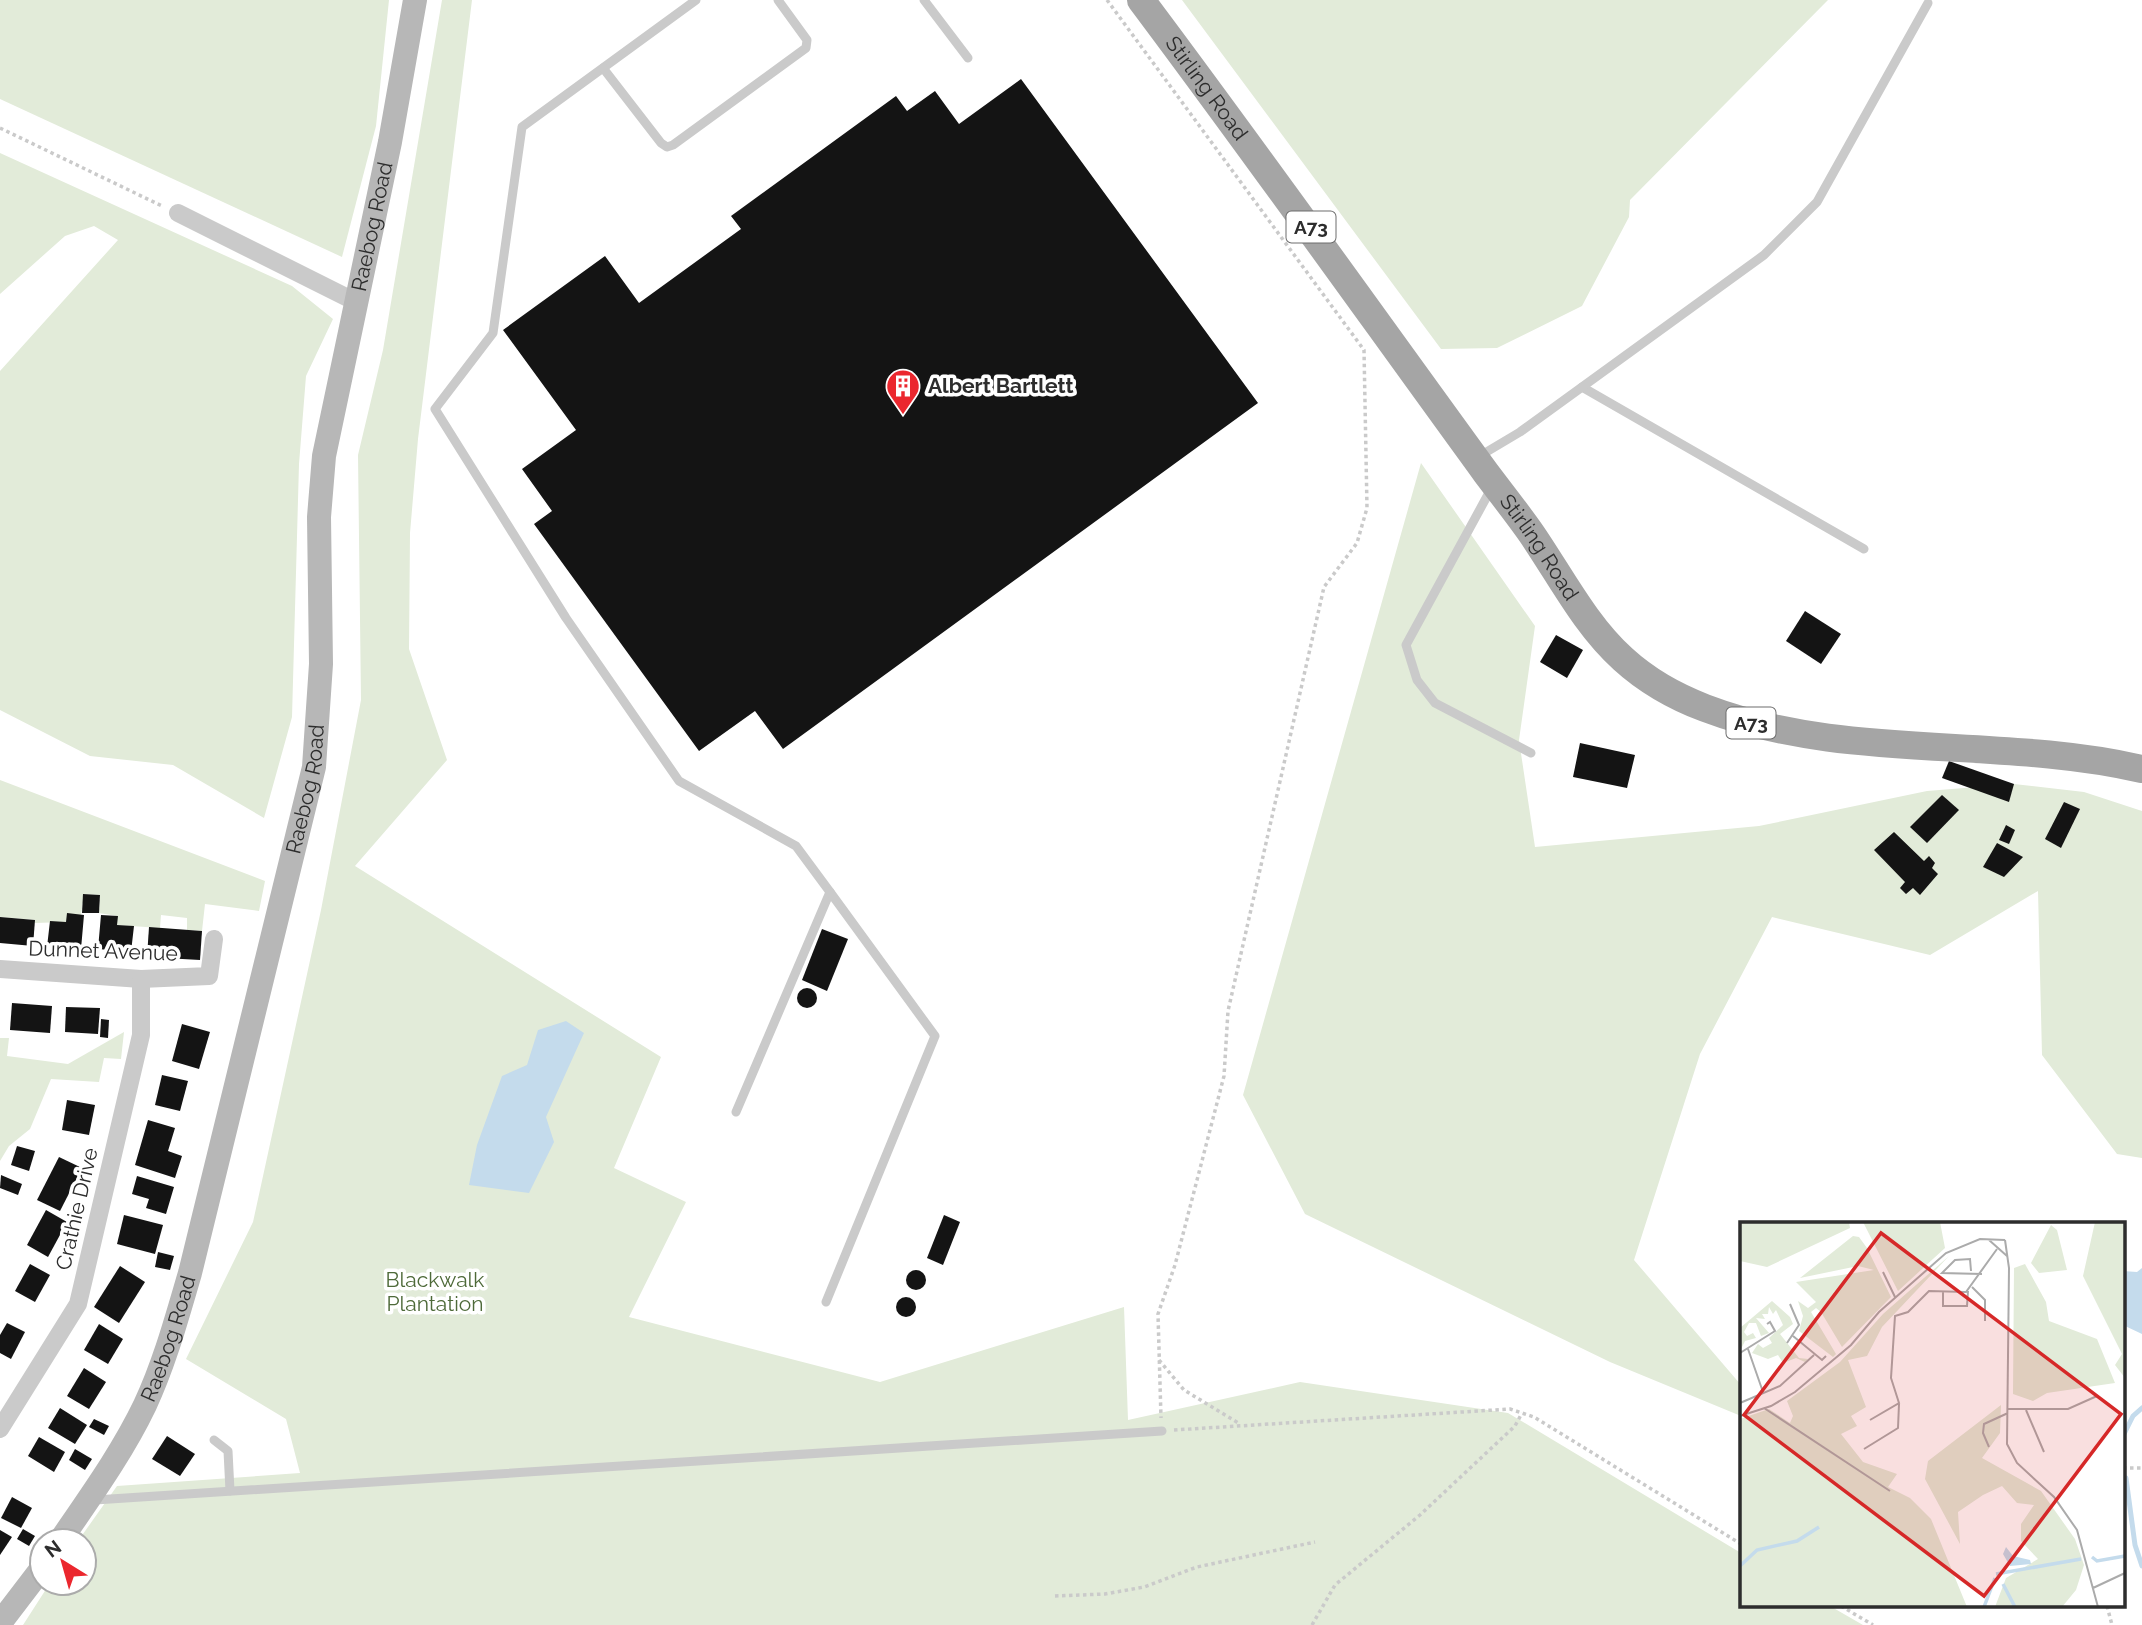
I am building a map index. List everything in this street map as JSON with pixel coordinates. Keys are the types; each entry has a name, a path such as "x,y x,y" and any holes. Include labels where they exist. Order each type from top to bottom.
{"main road":[{"name":"Raebog Road","path":"70,1527 117,1456 145,1405 170,1342 190,1273 314,767 321,664 319,517 324,456 415,0"},
{"name":"Stirling Road","path":"1141,0 1289,197 1585,614 1623,659 1672,693 1705,708 1759,725 1852,740 2059,755 2142,769"},
{"path":"0,1623 28,1586"}],"street":[{"path":"178,213 356,302"},
{"name":"Dunnet Avenue","path":"0,969 141,979 209,976 214,939"},
{"name":"Crathie Drive","path":"0,1429 5,1407 78,1304 141,1035 141,979"}],"lane":[{"path":"696,0 522,127 493,333 435,410 566,618 679,781 796,846 935,1036 826,1302"},
{"path":"603,68 662,143 667,147 673,145 806,48 807,40 778,0"},
{"path":"924,0 968,58"},
{"path":"1475,458 1520,432 1764,255 1817,202 1928,3"},
{"path":"1582,387 1864,549"},
{"path":"1494,484 1406,645 1417,680 1435,703 1531,753"},
{"path":"736,1112 830,892"},
{"path":"88,1500 1162,1431"},
{"path":"214,1440 228,1451 230,1492"}],"path":[{"path":"1107,0 1364,350 1367,508 1357,543 1324,587 1228,1010 1224,1076 1175,1265 1158,1314 1162,1431 1510,1409 1534,1417 1740,1543"},
{"path":"0,128 178,213"},
{"path":"1158,1359 1184,1390 1241,1425"},
{"path":"1312,1625 1335,1585 1420,1515 1515,1426 1522,1413"},
{"path":"2124,1468 2142,1468"},
{"path":"1055,1597 1105,1594 1144,1587 1197,1567 1315,1542"},
{"path":"1844,1608 1872,1625"},
{"path":"2108,1608 2112,1625"}],"green space":[{"path":"0,0 389,0 376,126 342,257 0,99"},
{"name":"Blackwalk Plantation","path":"442,0 472,0 418,439 410,533 409,649 447,760 355,866 661,1057 614,1168 686,1202 629,1317 880,1382 1124,1307 1128,1420 1300,1382 1508,1413 1740,1552 1740,1608 1833,1608 1863,1625 23,1625 41,1597 98,1597 98,1527 88,1527 117,1486 300,1473 286,1419 186,1359 253,1222 321,910 361,700 358,455 383,350"},
{"path":"1182,0 1828,0 1630,200 1629,217 1582,306 1497,348 1441,349"},
{"path":"0,153 292,286 333,319 306,376 299,464 292,717 264,818 173,765 90,756 0,710 0,371 118,240 94,226 65,236 0,294"},
{"path":"1421,463 1535,626 1519,740 1535,847 1759,826 1927,791 2014,784 2084,792 2142,811 2142,1158 2117,1154 2042,1055 2038,891 1930,955 1772,917 1700,1054 1634,1260 1740,1384 1740,1416 1610,1362 1305,1214 1243,1095"},
{"path":"0,780 265,881 259,911 205,904 202,931 187,930 187,918 161,915 160,928 117,925 117,916 99,913 100,895 84,894 81,915 66,922 35,923 35,920 0,917"},
{"path":"124,1032 121,1059 104,1058 99,1082 51,1079 30,1129 9,1146 0,1161 0,1038 9,1038 7,1056 68,1064"}],"water":[{"path":"566,1021 584,1033 546,1117 554,1142 529,1193 469,1185 477,1145 502,1076 527,1065 538,1030"},
{"path":"2142,1268 2142,1334 2124,1325 2124,1271 2137,1272"}],"building":[{"name":"Albert Bartlett","path":"1021,79 1258,403 783,749 755,711 699,751 534,524 552,511 522,469 576,430 503,330 605,256 639,303 741,229 731,216 896,96 907,111 935,91 959,124"},
{"path":"1805,611 1841,634 1821,664 1786,641"},
{"path":"1556,635 1583,650 1567,678 1540,662"},
{"path":"1580,743 1635,755 1627,788 1573,777"},
{"path":"1949,761 2014,784 2009,802 1942,778"},
{"path":"1942,795 1959,810 1927,843 1910,827"},
{"path":"2064,802 2080,809 2061,848 2045,839"},
{"path":"2006,825 2015,830 2009,844 1999,840"},
{"path":"1894,832 1924,861 1929,856 1935,863 1932,868 1938,874 1920,895 1913,888 1906,894 1900,888 1905,882 1874,850"},
{"path":"1997,843 2023,857 2004,877 1983,867"},
{"path":"83,894 100,895 99,913 82,913"},
{"path":"67,913 84,915 81,949 47,947 50,921 66,922"},
{"path":"101,915 118,916 117,925 134,926 131,952 98,949"},
{"path":"0,917 35,920 33,946 0,943"},
{"path":"149,927 202,931 200,960 147,957"},
{"path":"822,929 848,939 827,991 802,980"},
{"path":"803,988 811,988 817,998 811,1008 803,1008 797,1002 797,994"},
{"path":"12,1003 52,1006 50,1033 10,1030"},
{"path":"66,1007 100,1008 98,1034 65,1032"},
{"path":"101,1019 109,1020 108,1038 100,1037"},
{"path":"182,1024 210,1032 199,1069 172,1061"},
{"path":"162,1075 188,1081 180,1111 155,1105"},
{"path":"67,1100 95,1105 89,1135 62,1130"},
{"path":"148,1120 175,1128 168,1151 182,1156 175,1178 135,1165"},
{"path":"17,1146 35,1151 29,1171 11,1165"},
{"path":"59,1157 82,1168 60,1211 37,1200"},
{"path":"1,1175 22,1184 18,1195 0,1188"},
{"path":"137,1176 174,1187 166,1214 146,1208 149,1199 132,1194"},
{"path":"46,1210 67,1222 48,1257 27,1245"},
{"path":"124,1215 163,1225 155,1254 117,1244"},
{"path":"944,1215 960,1222 943,1265 927,1258"},
{"path":"158,1252 174,1256 170,1270 155,1267"},
{"path":"30,1264 50,1275 35,1302 15,1291"},
{"path":"120,1266 145,1282 119,1323 94,1307"},
{"path":"912,1270 920,1270 926,1280 920,1290 912,1290 906,1284 906,1276"},
{"path":"902,1297 910,1297 916,1307 910,1317 902,1317 896,1311 896,1303"},
{"path":"7,1323 25,1332 11,1359 0,1353 0,1335"},
{"path":"99,1324 123,1339 108,1364 84,1350"},
{"path":"84,1368 106,1382 89,1409 67,1396"},
{"path":"60,1408 87,1425 75,1444 48,1428"},
{"path":"94,1419 109,1426 104,1435 89,1427"},
{"path":"167,1436 195,1454 180,1476 152,1459"},
{"path":"39,1437 65,1452 54,1472 28,1456"},
{"path":"75,1449 92,1459 85,1470 69,1460"},
{"path":"12,1497 32,1508 21,1528 1,1518"},
{"path":"23,1529 28,1532 28,1545 17,1539"},
{"path":"0,1530 12,1537 0,1555"}],"waterway":[{"path":"2124,1434 2133,1416 2142,1408"},
{"path":"2126,1478 2135,1545 2142,1566"}],"place":[{"name":"Albert Bartlett","path":"903,416"}]}
